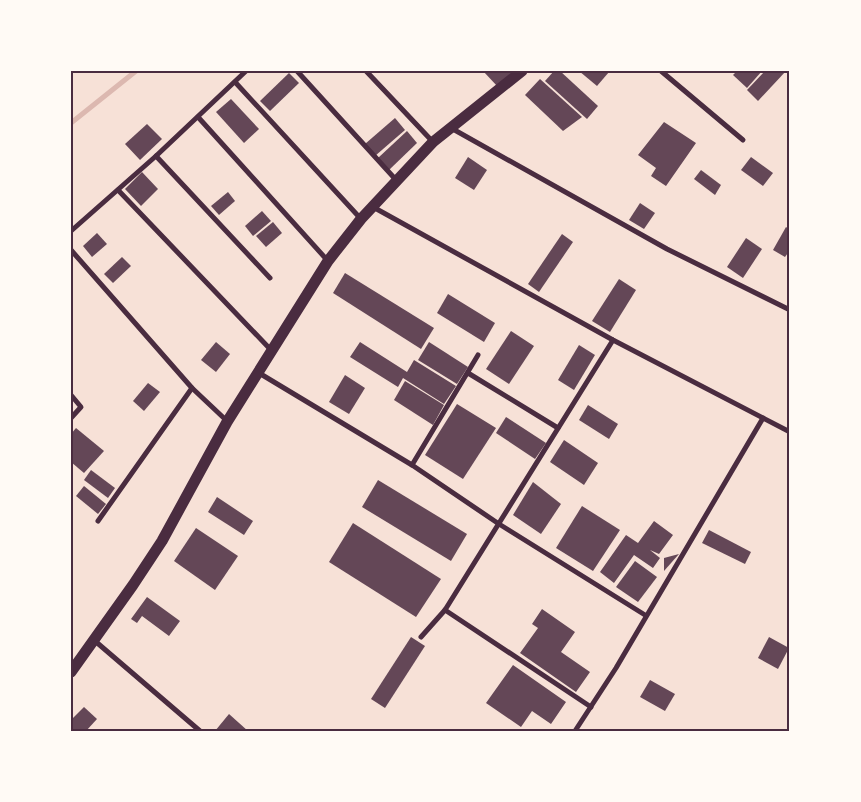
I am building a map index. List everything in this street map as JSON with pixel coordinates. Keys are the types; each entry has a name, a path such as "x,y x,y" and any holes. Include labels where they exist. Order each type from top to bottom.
{"main road":[{"path":"71,672 162,541 228,422 328,261 362,219 433,142 522,71"}],"street":[{"path":"71,231 156,156 246,71"},
{"path":"297,71 397,181"},
{"path":"366,71 433,142"},
{"path":"661,71 743,140"},
{"path":"235,82 362,219"},
{"path":"198,117 328,261"},
{"path":"451,128 668,249 790,310"},
{"path":"156,156 270,278"},
{"path":"118,190 271,350"},
{"path":"373,207 613,340 790,432"},
{"path":"71,250 192,388 228,422"},
{"path":"421,637 445,610 613,340"},
{"path":"412,466 478,355"},
{"path":"258,373 412,466 499,524 645,615"},
{"path":"468,373 558,428"},
{"path":"98,521 192,388"},
{"path":"71,395 81,407 71,418"},
{"path":"575,731 616,668 645,615 762,418"},
{"path":"445,610 590,707"},
{"path":"94,641 200,731"}],"building":[{"path":"483,71 514,71 498,87"},
{"path":"554,71 560,71 598,106 587,119 545,81"},
{"path":"579,71 607,71 609,72 597,86"},
{"path":"737,71 762,71 747,88 733,75"},
{"path":"765,71 786,71 758,101 747,90"},
{"path":"289,73 299,83 270,111 260,101"},
{"path":"540,79 582,117 563,131 525,95"},
{"path":"231,99 259,129 244,143 216,112"},
{"path":"395,118 405,130 375,156 365,144"},
{"path":"664,122 696,143 666,186 651,176 656,168 638,155"},
{"path":"147,124 162,139 140,160 125,144"},
{"path":"407,131 417,143 389,170 378,158"},
{"path":"468,157 487,170 474,190 455,178"},
{"path":"751,157 773,173 763,186 741,170"},
{"path":"701,170 721,185 715,195 694,179"},
{"path":"142,172 158,189 141,206 125,189"},
{"path":"228,192 235,201 219,215 211,206"},
{"path":"640,203 655,213 644,229 629,220"},
{"path":"262,211 271,221 253,236 245,226"},
{"path":"273,222 282,233 266,247 256,236"},
{"path":"786,227 790,230 790,250 785,257 773,250"},
{"path":"97,233 107,244 92,257 83,246"},
{"path":"562,234 573,242 539,292 528,284"},
{"path":"746,238 762,249 743,278 727,267"},
{"path":"122,257 131,266 113,283 104,274"},
{"path":"345,273 434,328 421,349 333,293"},
{"path":"619,279 636,290 610,332 592,321"},
{"path":"448,294 495,323 484,342 437,313"},
{"path":"511,331 534,346 509,384 486,369"},
{"path":"216,342 230,354 216,372 201,360"},
{"path":"360,342 407,372 414,360 456,386 444,404 403,378 398,387 350,357"},
{"path":"429,342 468,367 457,384 418,360"},
{"path":"579,345 595,355 574,390 558,380"},
{"path":"345,375 365,388 349,414 329,402"},
{"path":"405,381 444,405 433,425 394,400"},
{"path":"148,383 160,392 144,411 133,401"},
{"path":"457,404 496,428 463,479 425,455"},
{"path":"588,405 618,424 609,439 579,420"},
{"path":"506,417 546,443 535,459 496,433"},
{"path":"76,428 104,451 84,473 71,462 71,434"},
{"path":"564,440 598,463 584,485 550,462"},
{"path":"91,470 115,488 108,498 84,480"},
{"path":"378,480 467,534 451,561 362,507"},
{"path":"533,482 561,504 541,534 513,515"},
{"path":"84,486 106,504 98,514 76,496"},
{"path":"217,497 253,521 244,535 208,512"},
{"path":"582,506 620,530 593,571 556,548"},
{"path":"654,521 673,535 659,554 650,550 660,558 653,568 634,555 614,583 600,572 626,535 638,543"},
{"path":"353,523 441,579 416,617 329,562"},
{"path":"196,528 238,556 215,590 174,561"},
{"path":"709,530 751,552 745,564 702,543"},
{"path":"679,554 664,571 664,558"},
{"path":"635,561 657,577 638,602 616,587"},
{"path":"147,597 180,621 169,636 142,616 137,623 131,619"},
{"path":"542,609 575,632 561,652 590,672 576,692 520,653 538,628 532,624"},
{"path":"411,637 425,646 385,708 371,699"},
{"path":"769,637 789,648 778,669 758,658"},
{"path":"513,665 566,702 551,724 532,711 521,727 486,703"},
{"path":"650,680 675,694 665,711 640,697"},
{"path":"84,707 97,719 86,731 75,731 71,727 71,720"},
{"path":"229,714 248,731 215,731"}],"waterway":[{"path":"71,123 136,71"}]}
